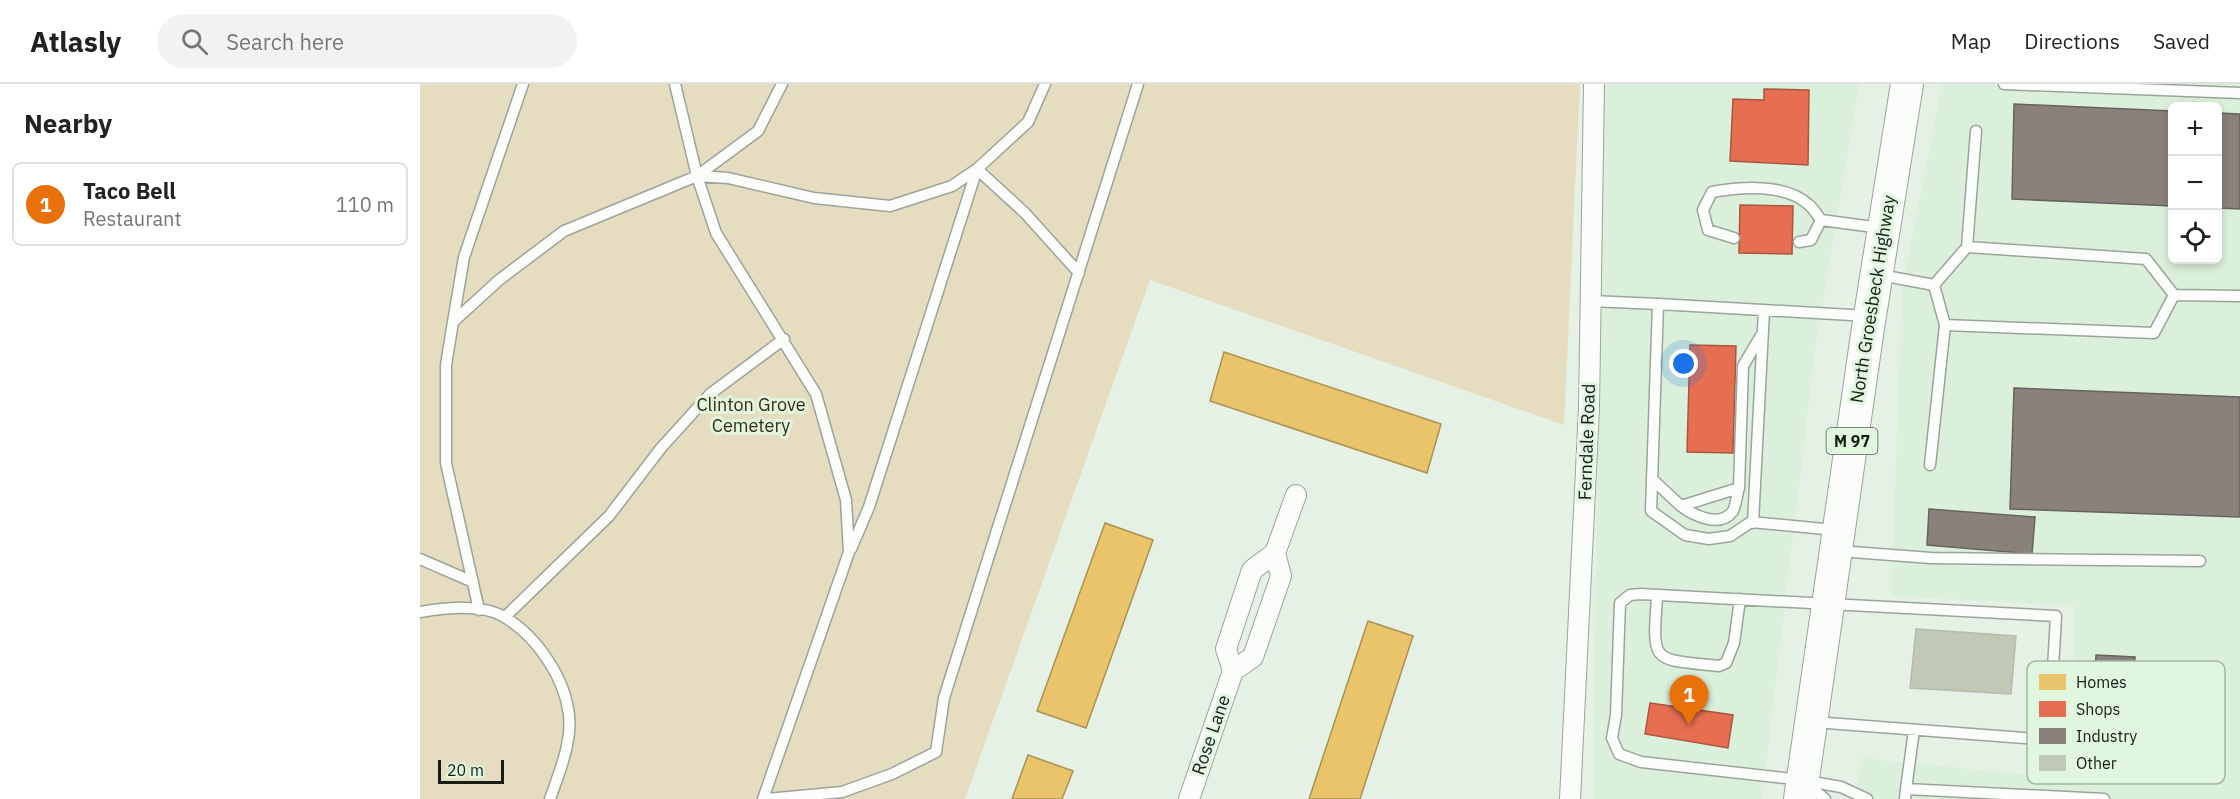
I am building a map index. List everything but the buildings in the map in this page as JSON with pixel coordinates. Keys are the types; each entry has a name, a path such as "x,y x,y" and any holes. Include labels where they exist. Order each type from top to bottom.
{"main road":[{"name":"North Groesbeck Highway","path":"1809,793 1811,722 1870,316 1907,84"}],"street":[{"name":"Ferndale Road","path":"1570,799 1590,408 1594,84"},
{"name":"Rose Lane","path":"1233,671 1226,649 1252,570 1275,553 1296,495"},
{"name":"Rose Lane","path":"1189,799 1233,671 1253,657 1281,576 1275,553"}],"lane":[{"path":"479,610 446,463 446,365 464,257 523,84"},
{"path":"675,84 697,177 716,233 784,339 816,394 846,500 849,552"},
{"path":"453,322 500,280 564,231 697,177 759,131 782,84"},
{"path":"697,177 728,178 814,198 890,206 952,186 977,169 1028,122 1045,84"},
{"path":"977,169 873,496 849,552 765,799 842,792 892,774 936,752 944,698 1138,84"},
{"path":"2006,84 2240,93"},
{"path":"1934,285 1967,247 1977,131"},
{"path":"977,169 1024,213 1079,273"},
{"path":"1734,238 1708,230 1703,210 1712,192 1738,187 1787,193 1808,203 1821,220 1884,229"},
{"path":"1799,242 1811,240 1821,220"},
{"path":"1967,247 2146,258 2174,296"},
{"path":"1877,275 1934,285"},
{"path":"1930,465 1945,325 1934,285"},
{"path":"2174,296 2240,296"},
{"path":"1945,325 2154,333 2174,296"},
{"path":"1591,301 1870,316"},
{"path":"1658,304 1651,511 1685,535 1709,539 1730,536 1753,523 1931,558 2200,561"},
{"path":"1753,523 1764,310"},
{"path":"1652,479 1695,517 1722,519 1732,511 1739,488 1743,366 1763,332"},
{"path":"505,617 609,516 661,448 710,394 784,339"},
{"path":"1681,506 1739,488"},
{"path":"420,559 473,582"},
{"path":"1868,799 1841,787 1809,793 1641,762 1619,753 1612,738 1616,715 1620,603 1630,595 2056,616 2053,661"},
{"path":"1657,597 1654,639 1656,649 1661,655 1671,661 1719,666 1726,663 1734,643 1740,599"},
{"path":"420,612 441,609 479,610 505,617 537,646 560,680 569,715 566,749 550,799"},
{"path":"1811,722 2027,738"},
{"path":"1914,730 1906,794 2104,799"}],"shaded area":[{"path":"1602,84 1859,84 1816,343 1762,799 1593,799"},
{"path":"1942,84 2240,84 2240,799 1855,799 1861,758 2027,775 2027,784 2225,784 2225,661 2074,661 2075,606 1891,596 1902,289"}],"green space":[{"name":"Clinton Grove Cemetery","path":"420,84 1580,84 1564,425 1150,280 965,799 420,799"}],"place":[{"name":"Taco Bell","path":"1689,725"}]}
